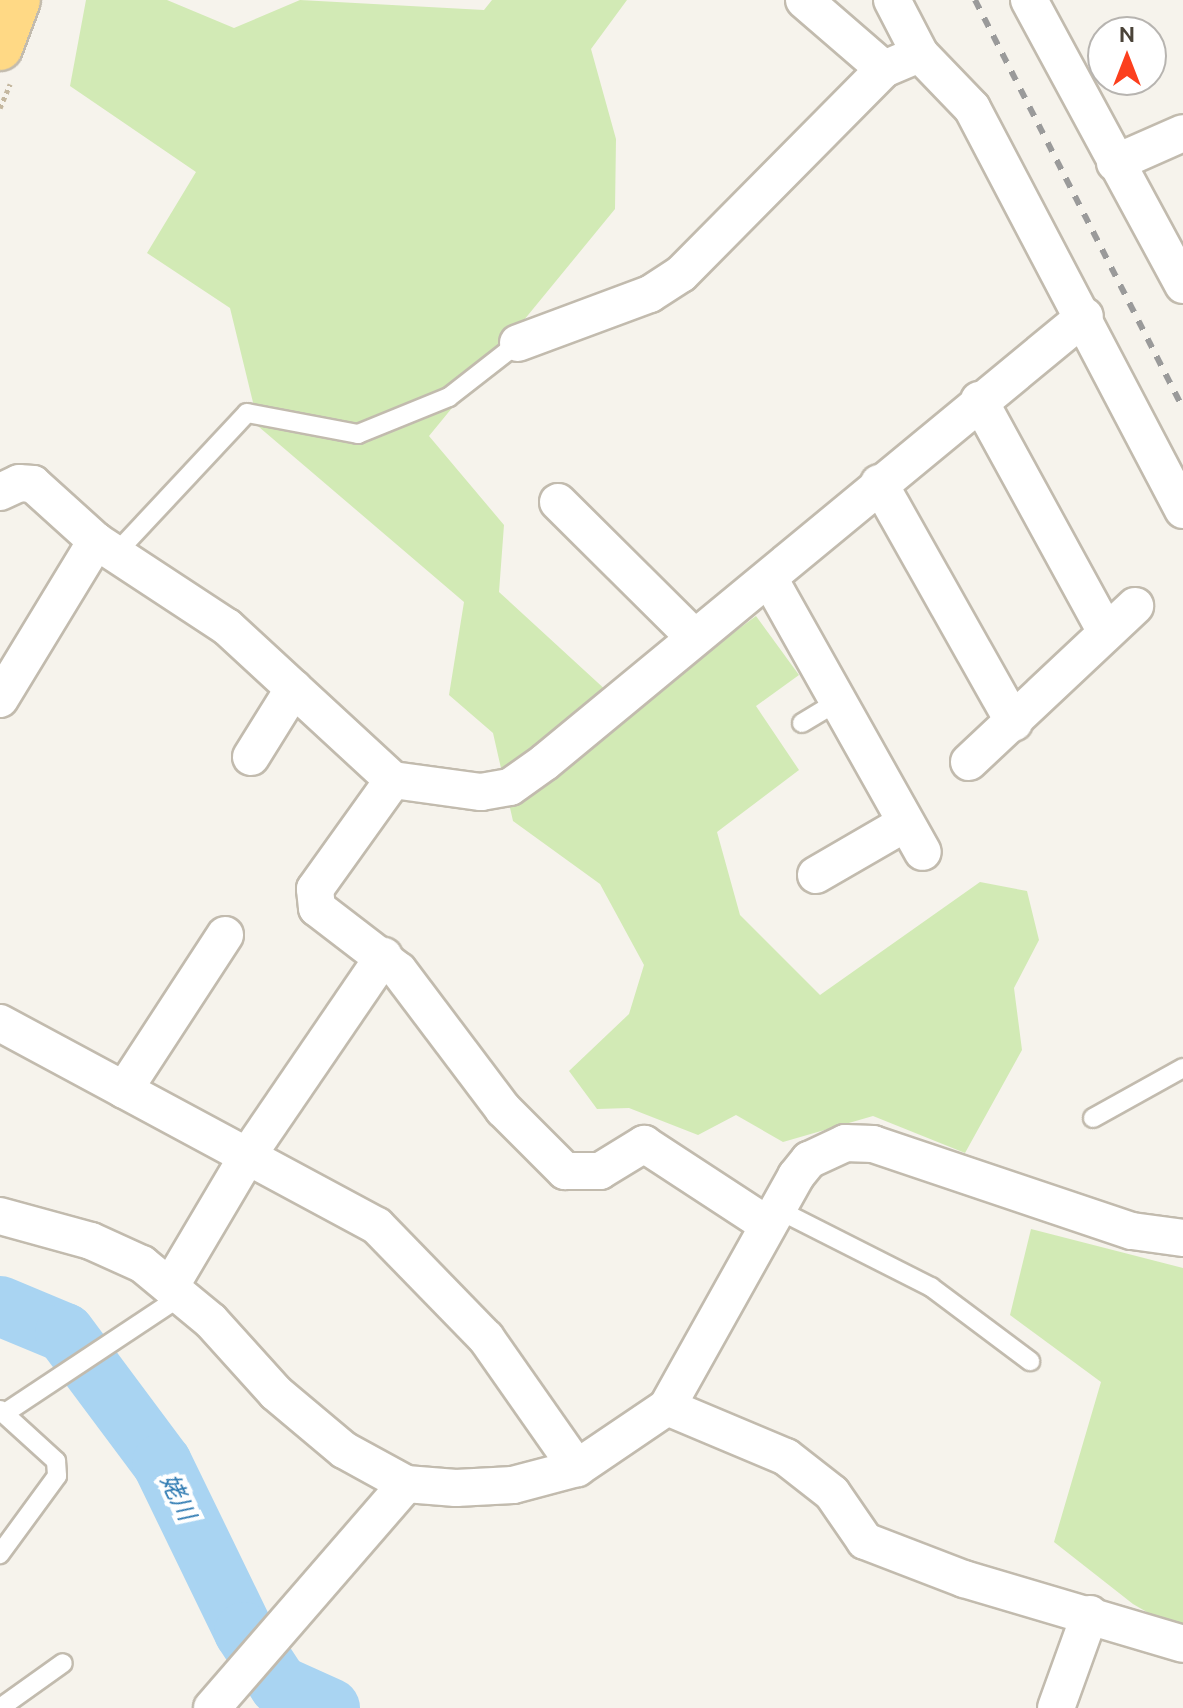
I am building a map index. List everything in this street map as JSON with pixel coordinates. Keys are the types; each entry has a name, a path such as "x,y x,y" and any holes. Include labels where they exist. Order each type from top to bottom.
{"highway":[{"path":"0,48 18,0"}],"street":[{"path":"804,0 884,69"},
{"path":"892,0 920,54 972,108 1085,316 1183,510"},
{"path":"1029,0 1115,163 1182,281"},
{"path":"518,343 650,294 681,274 884,69 920,54"},
{"path":"1115,163 1183,133"},
{"path":"0,492 33,484 107,546 227,627 393,780 481,792 510,787 769,578 979,400 1085,316"},
{"path":"979,400 1106,632"},
{"path":"879,483 1014,723"},
{"path":"558,502 694,637"},
{"path":"0,699 107,546"},
{"path":"769,578 913,838 816,875"},
{"path":"969,762 1135,606"},
{"path":"251,757 294,688"},
{"path":"393,780 313,899 384,956 503,1109 565,1171 600,1171 644,1144 772,1217"},
{"path":"124,1090 225,935"},
{"path":"176,1292 248,1155 384,956"},
{"path":"0,1023 377,1226 486,1338 577,1468"},
{"path":"0,1216 91,1241 142,1264 176,1292 276,1393 344,1450 406,1484 513,1485 577,1468 667,1407 772,1217 809,1160 845,1143 873,1144 1132,1231 1183,1238"},
{"path":"667,1407 786,1457 832,1493 865,1541 964,1579 1183,1644"},
{"path":"224,1697 300,1604 406,1484"},
{"path":"1056,1708 1090,1614"}],"lane":[{"path":"107,546 247,413 358,434 449,397 518,343"},
{"path":"802,723 837,702"},
{"path":"1093,1118 1183,1068"},
{"path":"772,1217 931,1287 1030,1361"},
{"path":"0,1554 57,1476 56,1461 4,1410 176,1292"},
{"path":"0,1708 63,1663"}],"green space":[{"path":"86,0 167,0 234,28 300,0 484,10 492,0 627,0 591,49 616,139 615,209 429,436 504,525 499,592 609,693 655,691 756,616 799,675 756,706 799,770 717,832 740,915 820,995 980,882 1027,891 1039,940 1014,988 1022,1050 965,1153 873,1116 783,1142 736,1115 698,1135 629,1108 597,1109 569,1071 629,1014 644,965 600,884 513,821 493,733 449,695 464,602 259,427 230,308 147,253 196,172 70,86"},
{"path":"1031,1229 1183,1268 1183,1633 1133,1604 1054,1542 1101,1382 1010,1315"}],"waterway":[{"name":"姥川","path":"0,1306 65,1333 162,1463 244,1632 279,1685 330,1708"}],"railway":[{"path":"975,0 1183,408"}]}
